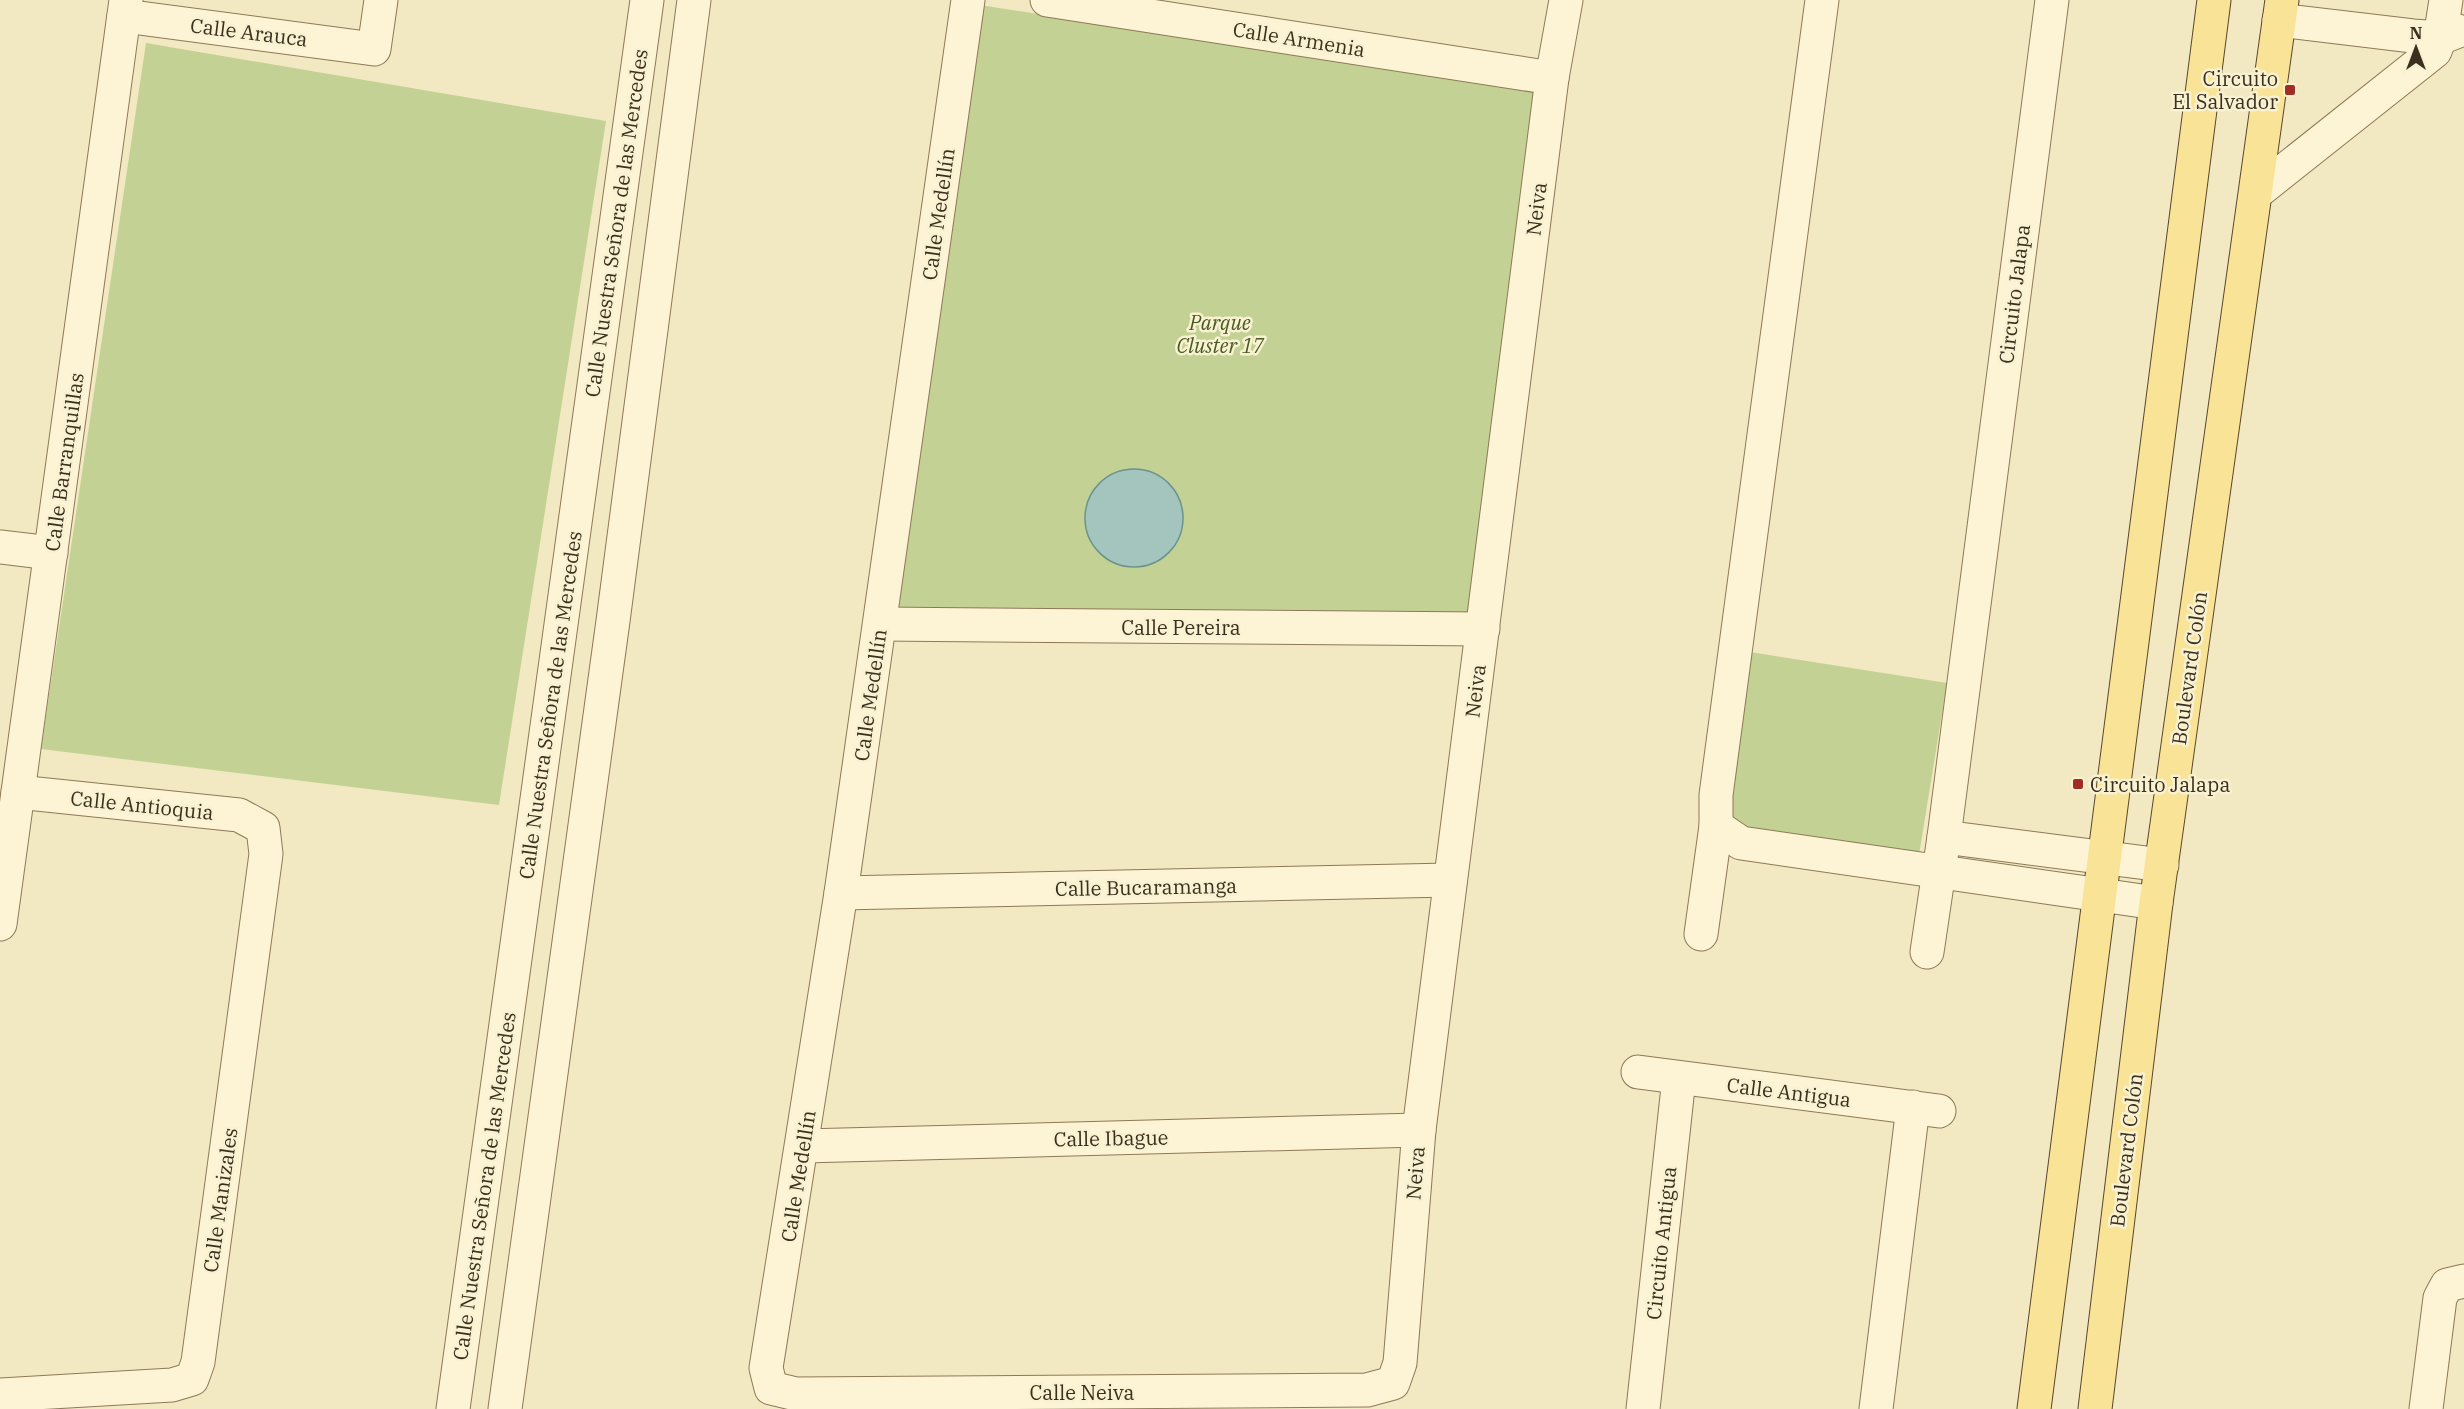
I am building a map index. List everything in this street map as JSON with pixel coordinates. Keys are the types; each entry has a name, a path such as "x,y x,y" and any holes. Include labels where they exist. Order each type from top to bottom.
{"main road":[{"path":"2034,1409 2214,0"},
{"name":"Boulevard Colón","path":"2095,1409 2156,903 2280,10"}],"street":[{"name":"Calle Arauca","path":"125,8 374,49 381,0"},
{"name":"Calle Nuestra Señora de las Mercedes","path":"453,1409 647,0"},
{"path":"505,1409 613,621 694,0"},
{"name":"Calle Medellín","path":"771,1388 766,1368 803,1146 841,893 968,0"},
{"name":"Calle Armenia","path":"1047,0 1552,78"},
{"name":"Neiva","path":"1393,1383 1400,1363 1419,1131 1450,880 1552,78 1566,0"},
{"path":"1701,934 1716,826 1716,795 1822,0"},
{"name":"Circuito Jalapa","path":"1927,952 1944,837 2052,0"},
{"path":"2446,0 2452,33"},
{"path":"2453,0 2464,13"},
{"name":"Calle Barranquillas","path":"0,924 125,8"},
{"path":"2280,10 2413,36 2452,33"},
{"path":"2256,193 2434,51 2452,33"},
{"path":"0,547 51,553"},
{"path":"562,615 613,621"},
{"name":"Calle Pereira","path":"880,624 1483,629"},
{"name":"Calle Antioquia","path":"18,792 239,815 263,828"},
{"path":"1716,826 1741,843 2156,903"},
{"name":"Calle Manizales","path":"0,1395 172,1385 192,1379 198,1362 266,854 263,828"},
{"path":"1944,837 2162,866"},
{"name":"Calle Bucaramanga","path":"841,893 1450,880"},
{"name":"Calle Antigua","path":"1638,1072 1926,1109 1876,1409"},
{"name":"Circuito Antigua","path":"1643,1409 1679,1078"},
{"name":"Calle Ibague","path":"803,1146 1419,1131"},
{"path":"2426,1409 2440,1298 2456,1283"},
{"name":"Calle Neiva","path":"771,1388 796,1394 1367,1390 1393,1383"}],"green space":[{"name":"Parque Cluster 17","path":"980,5 1536,91 1484,621 881,622"},
{"path":"146,43 606,121 499,805 41,749"},
{"path":"1750,652 1947,683 1919,855 1723,823"}],"water":[{"path":"1134,469 1153,473 1168,484 1179,499 1183,518 1179,537 1168,552 1153,563 1134,567 1115,563 1100,552 1089,537 1085,518 1089,499 1100,484 1115,473"}],"place":[{"name":"Circuito El Salvador","path":"2290,90"},
{"name":"Circuito Jalapa","path":"2078,784"}]}
